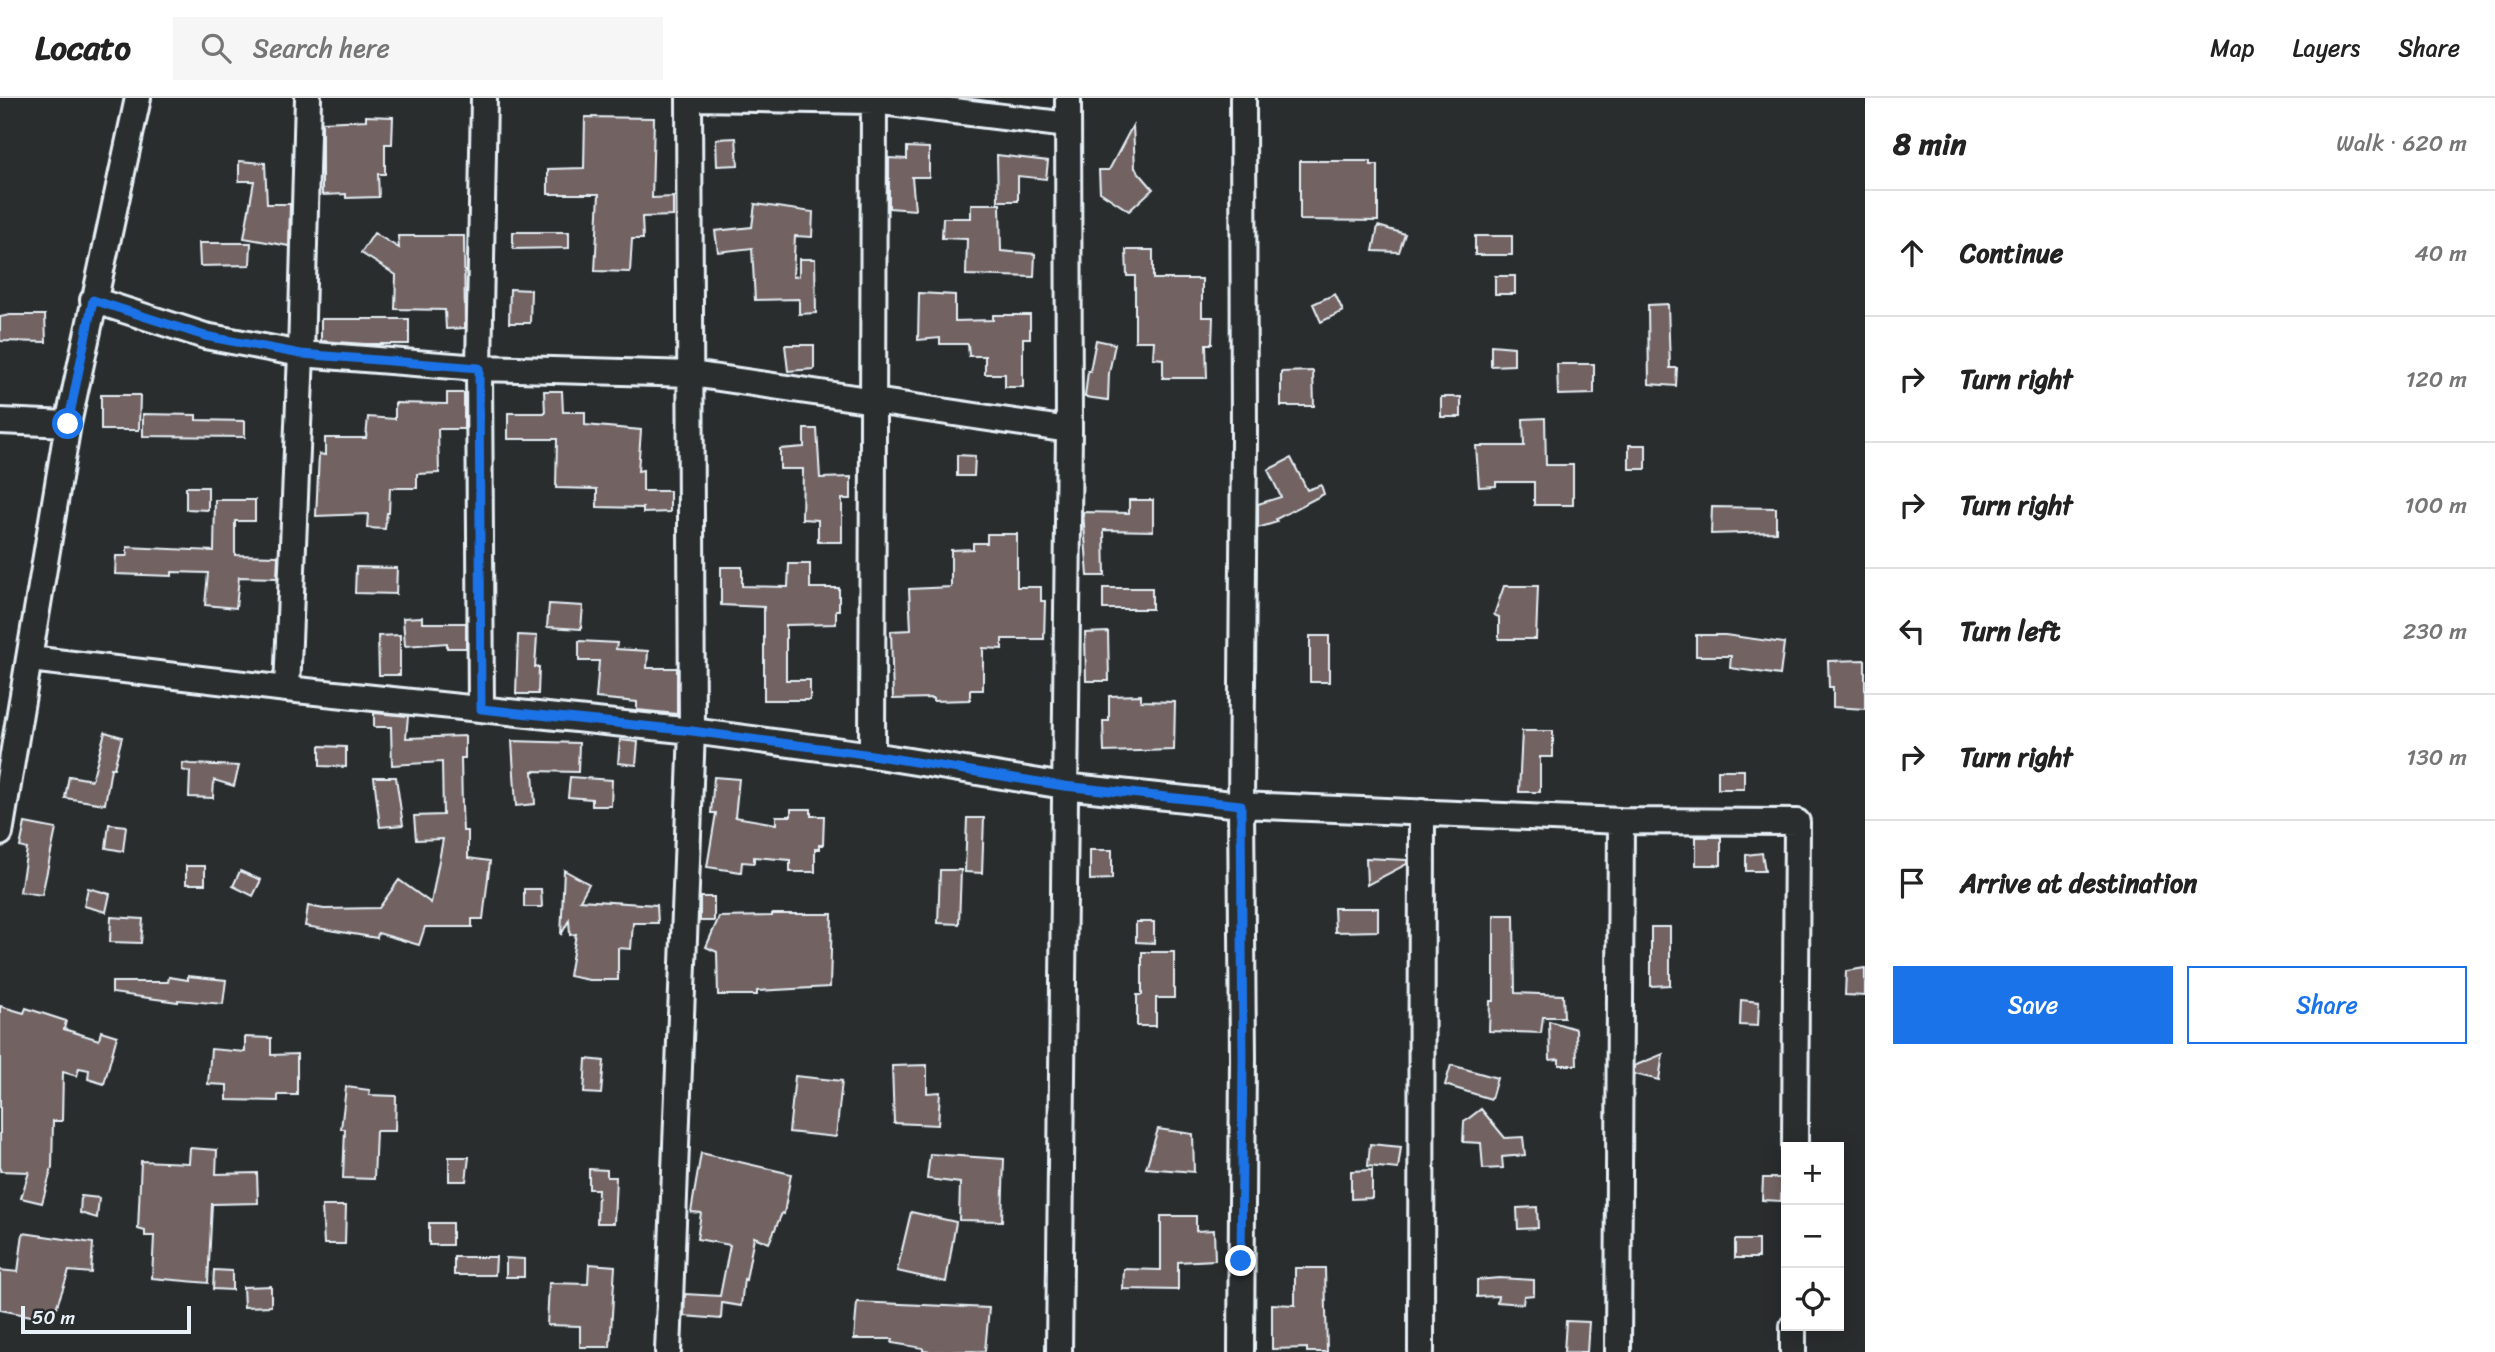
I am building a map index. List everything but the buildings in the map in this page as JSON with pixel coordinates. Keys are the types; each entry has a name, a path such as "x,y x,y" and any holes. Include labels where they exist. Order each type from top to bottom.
{"street":[{"path":"0,833 68,424 138,98"},
{"path":"287,689 308,98"},
{"path":"481,709 479,368 484,98"},
{"path":"668,1352 692,731 689,98"},
{"path":"695,98 874,99 1068,125"},
{"path":"1059,1352 1069,430 1068,98"},
{"path":"1241,1352 1243,98"},
{"path":"872,755 874,99"},
{"path":"93,300 205,336 301,354 479,368 692,374 1069,430"},
{"path":"0,421 68,424"},
{"path":"30,659 692,731 872,755 1064,786 1241,805 1621,821 1797,822 1795,1142"},
{"path":"1421,1352 1422,812"},
{"path":"1618,1352 1621,821"},
{"path":"1793,1331 1793,1352"}],"route":[{"path":"68,424 93,300 205,336 301,354 479,368 481,709 692,731 872,755 1064,786 1241,805 1241,1261"}]}
